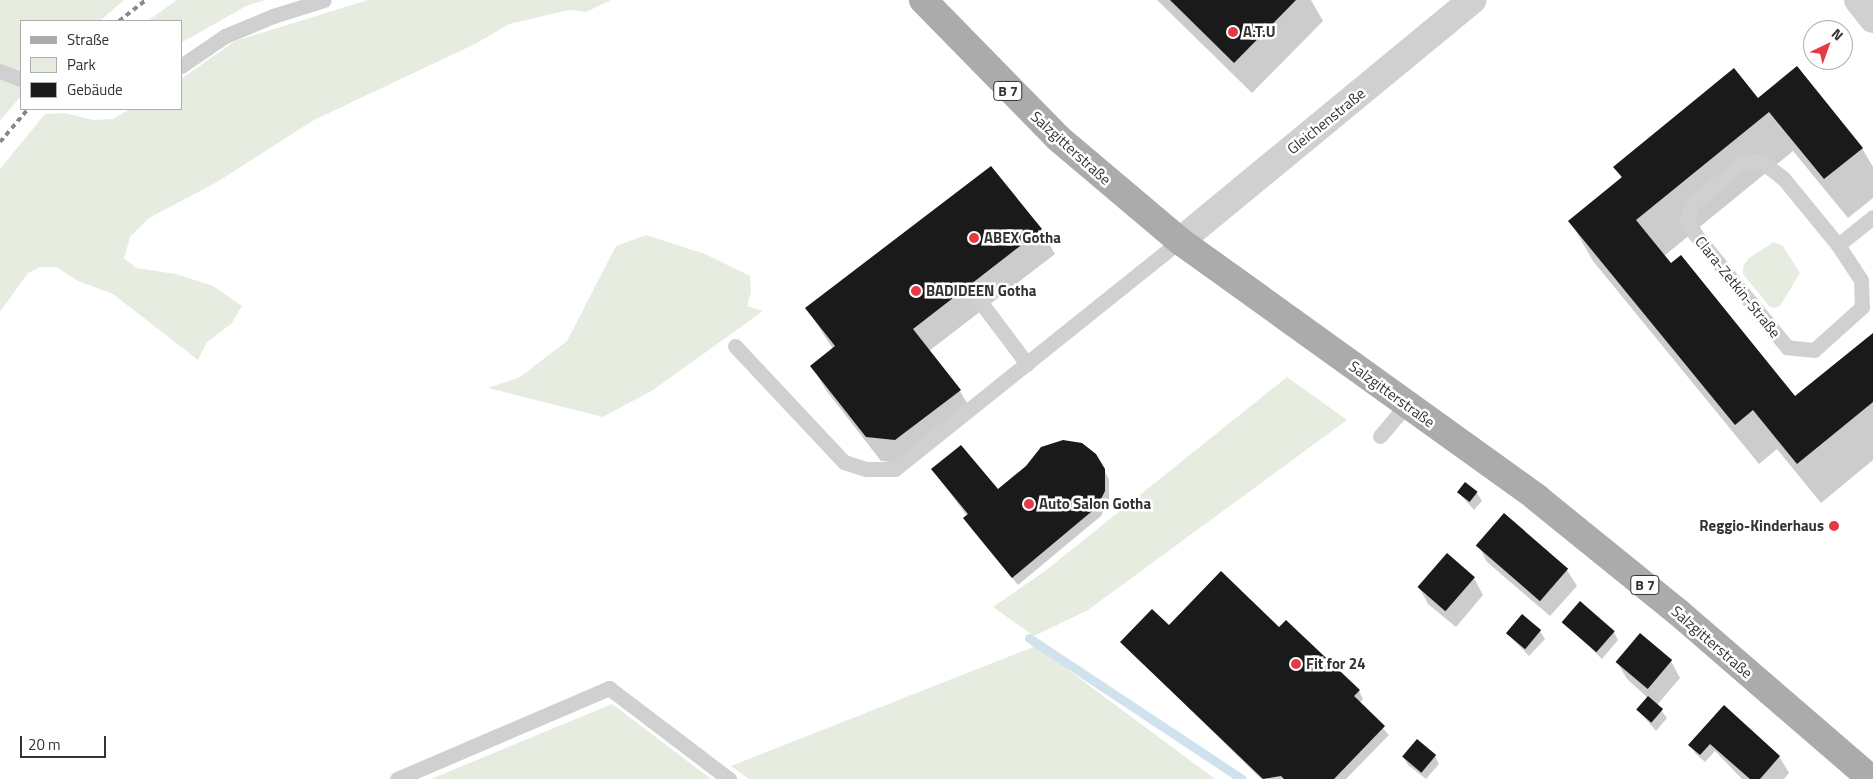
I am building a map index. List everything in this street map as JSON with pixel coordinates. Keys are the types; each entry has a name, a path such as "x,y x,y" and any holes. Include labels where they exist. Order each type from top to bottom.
{"main road":[{"name":"Salzgitterstraße","path":"923,0 1058,138 1180,241 1545,504 1679,613 1871,779"}],"street":[{"name":"Gleichenstraße","path":"1180,241 1472,0"},
{"path":"1858,0 1873,19"}],"lane":[{"path":"182,65 225,36 273,16 324,0"},
{"path":"0,71 20,79"},
{"name":"Clara-Zetkin-Straße","path":"1761,161 1783,178 1838,245 1861,280 1862,307 1814,350 1787,347 1695,234 1688,220 1692,204 1743,162 1761,161"},
{"path":"1838,245 1873,217"},
{"path":"735,346 844,462 866,469 895,468 1180,241"},
{"path":"979,300 1027,364"},
{"path":"1380,436 1407,404"},
{"path":"397,779 609,688 729,779"}],"green space":[{"path":"0,0 124,0 101,20 20,20 20,97 0,121"},
{"path":"177,0 265,0 246,6 182,42 182,20 148,20"},
{"path":"368,0 611,0 586,12 569,10 509,24 477,43 314,120 217,182 149,218 130,237 124,258 136,268 176,274 213,286 242,306 231,324 207,342 198,360 113,294 78,281 56,267 40,267 28,273 0,312 0,169 45,114 65,113 93,120 113,119 128,110 182,110 182,78 235,41"},
{"path":"646,235 705,254 750,276 751,292 747,306 763,311 653,390 603,417 488,388 520,377 567,341 616,246"},
{"path":"1774,242 1783,246 1800,273 1780,306 1774,308 1769,306 1743,274 1743,266 1749,258"},
{"path":"1287,377 1347,420 1088,610 1034,636 993,607 1045,571"},
{"path":"1036,646 1215,779 749,779 731,766"},
{"path":"612,704 711,779 431,779"}],"building":[{"name":"A.T.U","path":"1170,0 1296,0 1234,63"},
{"path":"1797,66 1863,148 1824,179 1769,112 1636,220 1671,263 1681,255 1795,396 1873,333 1873,402 1797,464 1753,410 1735,425 1568,221 1622,177 1613,167 1734,68 1758,98"},
{"path":"991,166 1042,229 913,329 961,390 895,440 866,437 810,366 835,346 805,308"},
{"path":"1063,440 1082,443 1096,454 1105,469 1105,491 1097,507 1012,578 963,518 968,514 931,469 961,445 998,489 1026,466 1041,447"},
{"path":"1465,482 1478,492 1470,502 1457,492"},
{"path":"1504,513 1568,569 1540,601 1476,545"},
{"path":"1447,553 1475,577 1445,611 1417,587"},
{"path":"1221,571 1279,627 1286,620 1360,690 1354,696 1385,726 1334,779 1284,779 1281,776 1263,779 1120,642 1152,609 1169,625"},
{"path":"1580,601 1615,631 1596,652 1562,622"},
{"path":"1522,614 1541,630 1525,649 1506,633"},
{"path":"1640,633 1672,660 1648,689 1616,662"},
{"path":"1648,696 1663,709 1651,723 1636,710"},
{"path":"1724,705 1780,756 1760,779 1750,779 1710,744 1700,755 1688,745"},
{"path":"1417,739 1436,755 1421,773 1402,757"}],"waterway":[{"path":"1029,638 1242,779"}],"railway":[{"path":"120,20 146,0"},
{"path":"0,142 27,110"}],"place":[{"name":"A.T.U","path":"1233,32"},
{"name":"ABEX Gotha","path":"974,238"},
{"name":"BADIDEEN Gotha","path":"916,291"},
{"name":"Auto Salon Gotha","path":"1029,504"},
{"name":"Reggio-Kinderhaus","path":"1834,526"},
{"name":"Fit for 24","path":"1296,664"}]}
